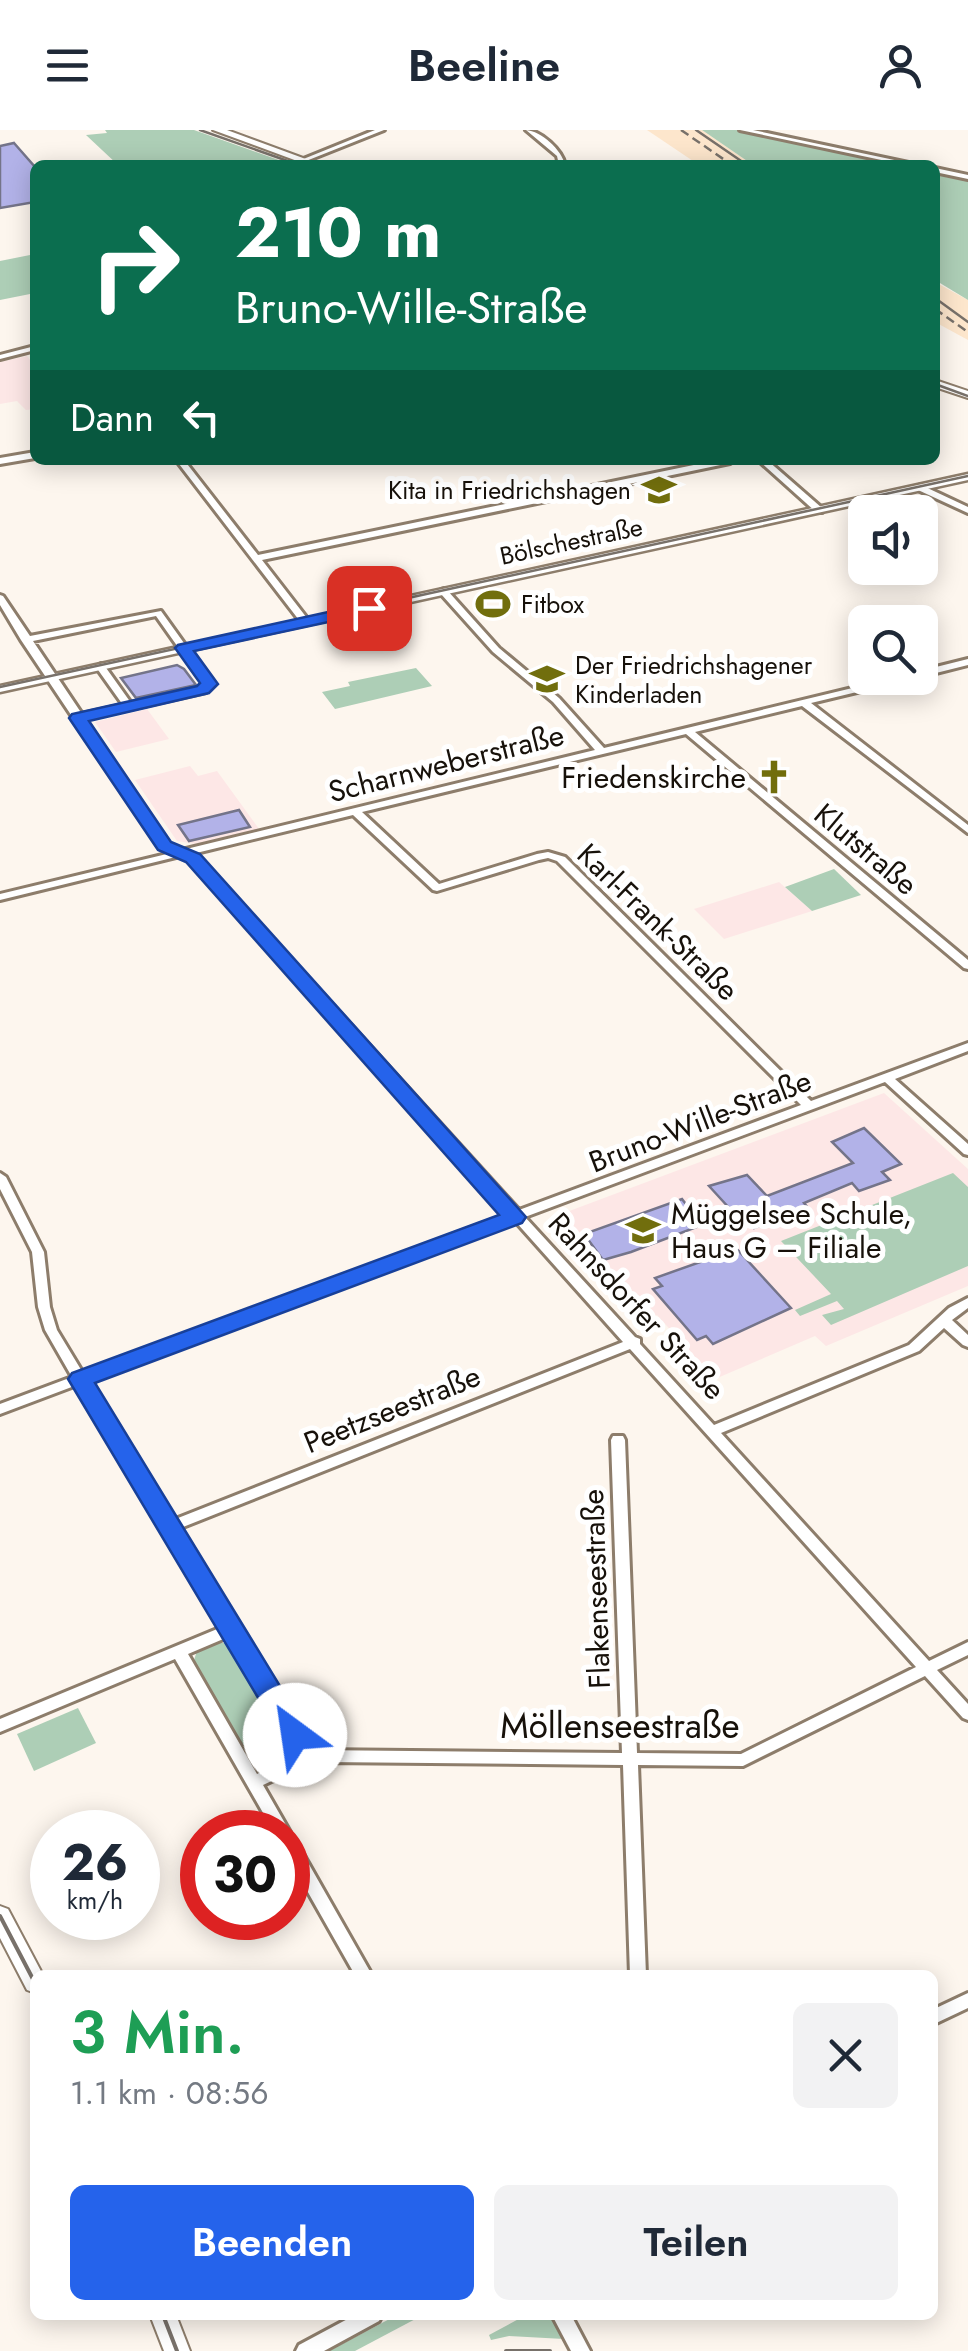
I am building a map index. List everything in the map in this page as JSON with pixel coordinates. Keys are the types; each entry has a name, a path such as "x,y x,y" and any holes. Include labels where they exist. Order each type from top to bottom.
{"main road":[{"path":"218,130 304,160"},
{"path":"940,385 968,394"},
{"path":"0,1916 30,1973"},
{"path":"165,2320 177,2351"}],"street":[{"path":"304,160 381,130"},
{"path":"529,130 561,160"},
{"path":"742,130 890,160"},
{"path":"940,171 968,177"},
{"path":"0,356 30,349"},
{"path":"0,461 30,455"},
{"path":"184,465 305,622"},
{"path":"258,558 706,465"},
{"path":"768,465 819,510"},
{"name":"Bölschestraße","path":"0,689 968,477"},
{"path":"921,488 968,510"},
{"path":"444,592 496,650 568,712 602,751"},
{"name":"Rahnsdorfer Straße","path":"0,598 164,846 193,858 968,1714"},
{"path":"26,640 154,612 162,616 209,684 203,690 78,718"},
{"path":"938,670 968,662"},
{"path":"100,667 128,706"},
{"name":"Scharnweberstraße","path":"0,897 848,691"},
{"path":"804,702 968,830"},
{"name":"Klutstraße","path":"687,730 968,966"},
{"name":"Karl-Frank-Straße","path":"355,811 437,888 537,857 560,859 809,1106"},
{"name":"Bruno-Wille-Straße","path":"0,1410 968,1047"},
{"path":"887,1078 968,1151"},
{"path":"0,1177 38,1252 46,1320 308,1758"},
{"path":"714,1430 914,1348 933,1335 954,1308 968,1302"},
{"path":"944,1320 968,1342"},
{"name":"Peetzseestraße","path":"170,1526 634,1342"},
{"name":"Flakenseestraße","path":"618,1440 638,1970"},
{"path":"0,1726 232,1629"},
{"name":"Möllenseestraße","path":"253,1783 308,1758 743,1760 968,1648"},
{"path":"178,1652 269,1810"},
{"path":"310,1881 361,1970"},
{"path":"938,2015 968,2000"},
{"path":"306,2351 365,2320"},
{"path":"564,2320 582,2351"}],"shaded area":[{"path":"647,130 702,130 746,160 692,160"},
{"path":"940,285 968,300 968,340 940,325"},
{"path":"27,356 30,360 30,410 17,401 0,404 0,362"},
{"path":"147,709 169,739 116,752 95,722"},
{"path":"190,766 198,776 217,771 259,829 195,844 177,841 135,780"},
{"path":"779,882 812,911 724,939 694,909"},
{"path":"884,1093 968,1169 968,1286 826,1346 815,1336 715,1379 657,1315 645,1319 556,1216"}],"green space":[{"path":"105,130 194,130 279,160 113,160 86,135 107,133"},
{"path":"702,130 739,130 886,160 746,160"},
{"path":"940,172 968,179 968,300 940,283"},
{"path":"30,255 30,294 0,300 0,261"},
{"path":"416,668 432,686 335,709 322,692 350,686 348,682"},
{"path":"834,869 861,895 812,911 785,887"},
{"path":"953,1173 968,1187 968,1266 831,1325 822,1315 844,1309 837,1301 800,1316 795,1310 831,1294 781,1241"},
{"path":"214,1643 231,1643 237,1649 289,1737 291,1749 283,1761 264,1765 243,1752 193,1663 197,1651"},
{"path":"78,1708 96,1743 34,1771 17,1734"},
{"path":"388,2320 414,2320 355,2351 329,2351"},
{"path":"517,2320 553,2320 564,2339 509,2336 491,2340 489,2335"}],"building":[{"path":"14,143 30,161 30,203 0,208 0,146"},
{"path":"177,665 196,685 136,698 121,678"},
{"path":"239,810 250,827 189,841 178,825"},
{"path":"864,1128 901,1164 882,1172 890,1180 859,1191 852,1183 804,1203 810,1210 780,1224 776,1220 754,1228 747,1220 742,1222 709,1186 747,1175 767,1196 853,1163 832,1142"},
{"name":"Müggelsee Schule, Haus G – Filiale","path":"682,1199 702,1225 603,1260 584,1234"},
{"path":"737,1249 791,1308 713,1344 706,1336 697,1340 653,1289 662,1286 655,1278"}],"tram line":[{"path":"200,130 285,160"},
{"path":"696,130 740,160"},
{"path":"940,302 968,322"},
{"path":"940,386 968,396"},
{"path":"0,687 968,476"},
{"path":"0,1916 30,1973"},
{"path":"165,2320 177,2351"},
{"path":"506,2351 550,2351"}],"railway":[{"path":"681,130 725,160"},
{"path":"940,312 968,332"}],"place":[{"name":"Kita in Friedrichshagen","path":"659,490"},
{"name":"Fitbox","path":"493,604"},
{"name":"Der Friedrichshagener Kinderladen","path":"547,679"},
{"name":"Friedenskirche","path":"774,777"},
{"name":"Müggelsee Schule, Haus G – Filiale","path":"643,1230"}],"route":[{"path":"295,1735 80,1379 514,1217 193,858 164,846 78,718 203,690 209,684 184,648 369,608"}]}
